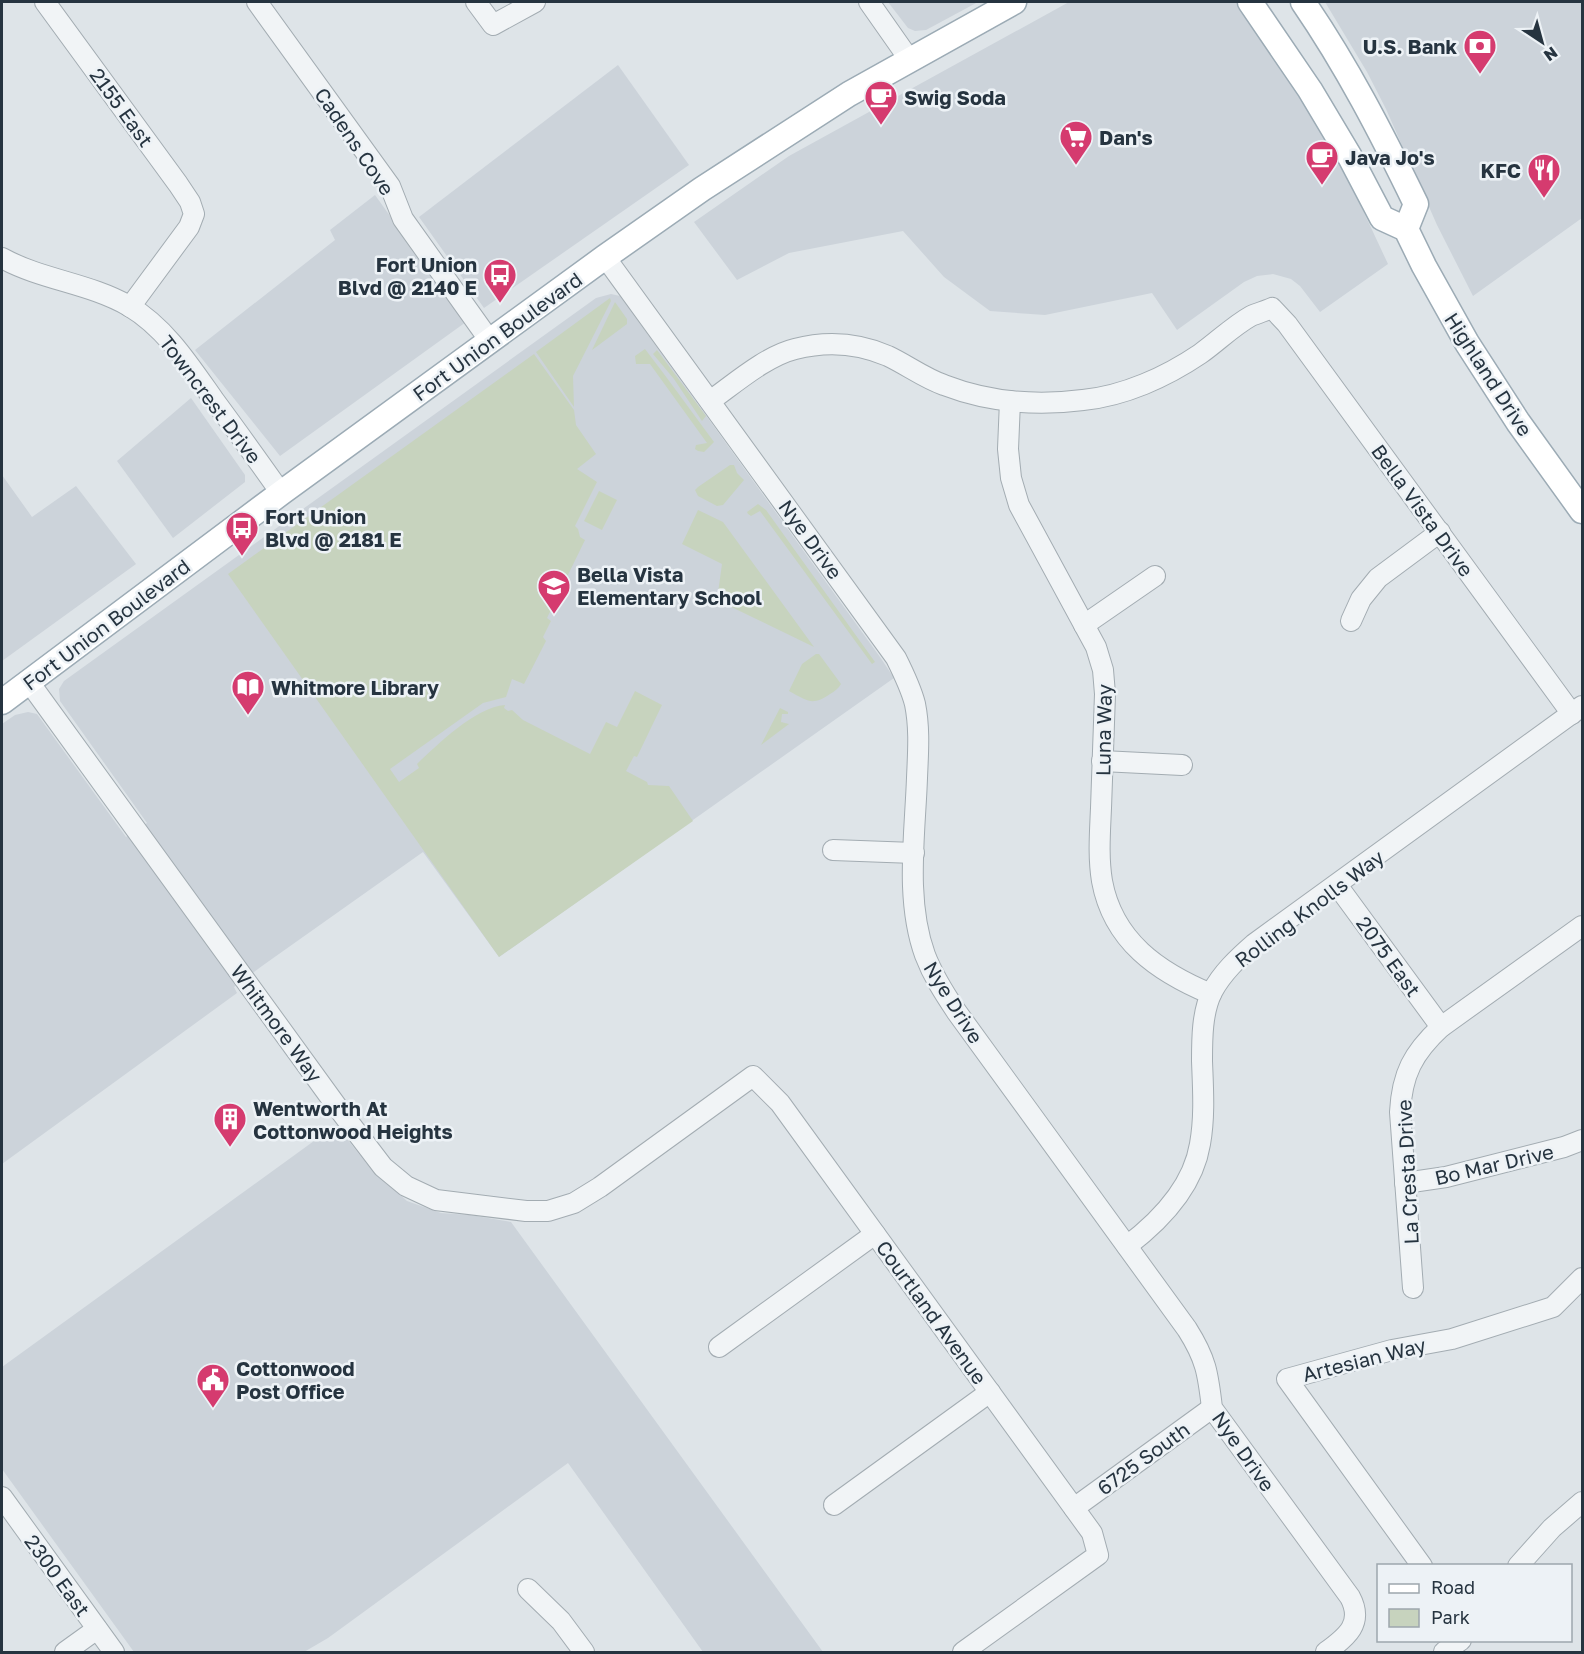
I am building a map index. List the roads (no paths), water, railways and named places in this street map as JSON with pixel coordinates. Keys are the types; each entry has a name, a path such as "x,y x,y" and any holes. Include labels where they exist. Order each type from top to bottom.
{"main road":[{"name":"Fort Union Boulevard","path":"2,702 281,493 605,257 745,161 849,94 1014,2"},
{"path":"1250,2 1316,98 1382,218 1407,229 1416,204 1365,104 1303,2"},
{"name":"Highland Drive","path":"1407,229 1429,275 1467,343 1518,422 1582,511"}],"street":[{"name":"2155 East","path":"45,2 190,201 194,214 189,227 130,307"},
{"name":"Cadens Cove","path":"257,2 390,186 403,219 490,341"},
{"path":"476,2 493,25 535,2"},
{"path":"869,2 909,59"},
{"name":"Nye Drive","path":"605,257 890,648 905,675 915,703 919,737 914,853 917,921 925,954 939,985 1202,1352 1208,1373 1212,1408 1350,1597 1355,1608 1356,1620 1349,1633 1326,1653"},
{"name":"Towncrest Drive","path":"2,258 43,275 101,292 130,307 154,324 174,346 281,493"},
{"name":"Bella Vista Drive","path":"1010,401 1057,403 1121,392 1161,376 1197,355 1250,316 1272,308 1287,324 1440,532 1577,710"},
{"path":"710,401 772,359 792,349 826,344 858,346 888,356 944,385 1010,401"},
{"name":"Luna Way","path":"1010,401 1008,449 1011,478 1019,505 1096,647 1103,670 1105,694 1100,855 1103,882 1111,908 1125,933 1145,956 1169,975 1211,994"},
{"path":"1351,621 1361,599 1378,578 1440,532"},
{"path":"1084,625 1155,576"},
{"name":"Whitmore Way","path":"29,682 344,1116 383,1167 406,1186 436,1200 459,1204 548,1211 565,1206 600,1187 753,1076"},
{"name":"Rolling Knolls Way","path":"1127,1246 1158,1220 1176,1198 1191,1173 1200,1146 1203,1118 1202,1050 1205,1013 1211,994 1222,975 1254,944 1577,710"},
{"path":"1102,761 1182,765"},
{"path":"834,850 914,853"},
{"name":"2075 East","path":"1337,885 1441,1027"},
{"name":"La Cresta Drive","path":"1413,1288 1400,1112 1401,1096 1412,1061 1422,1045 1441,1027 1582,926"},
{"name":"Courtland Avenue","path":"753,1076 780,1103 1092,1533 1098,1555 963,1653"},
{"name":"Bo Mar Drive","path":"1405,1183 1446,1177 1564,1147 1582,1140"},
{"path":"719,1347 875,1234"},
{"name":"Artesian Way","path":"1421,1564 1287,1379 1392,1350 1452,1339 1553,1307 1582,1278"},
{"path":"834,1505 990,1392"},
{"name":"6725 South","path":"1074,1508 1212,1408"},
{"name":"2300 East","path":"2,1497 114,1653"},
{"path":"1520,1564 1546,1534 1582,1502"},
{"path":"528,1589 561,1621 584,1653"},
{"path":"65,1653 97,1629"},
{"path":"1444,1653 1460,1642"}],"place":[{"name":"U.S. Bank","path":"1480,75"},
{"name":"Swig Soda","path":"881,126"},
{"name":"Dan's","path":"1076,166"},
{"name":"Java Jo's","path":"1322,186"},
{"name":"KFC","path":"1544,199"},
{"name":"Fort Union Blvd @ 2140 E","path":"500,304"},
{"name":"Fort Union Blvd @ 2181 E","path":"242,557"},
{"name":"Bella Vista Elementary School","path":"554,615"},
{"name":"Whitmore Library","path":"248,716"},
{"name":"Wentworth At Cottonwood Heights","path":"230,1148"},
{"name":"Cottonwood Post Office","path":"213,1409"}]}
